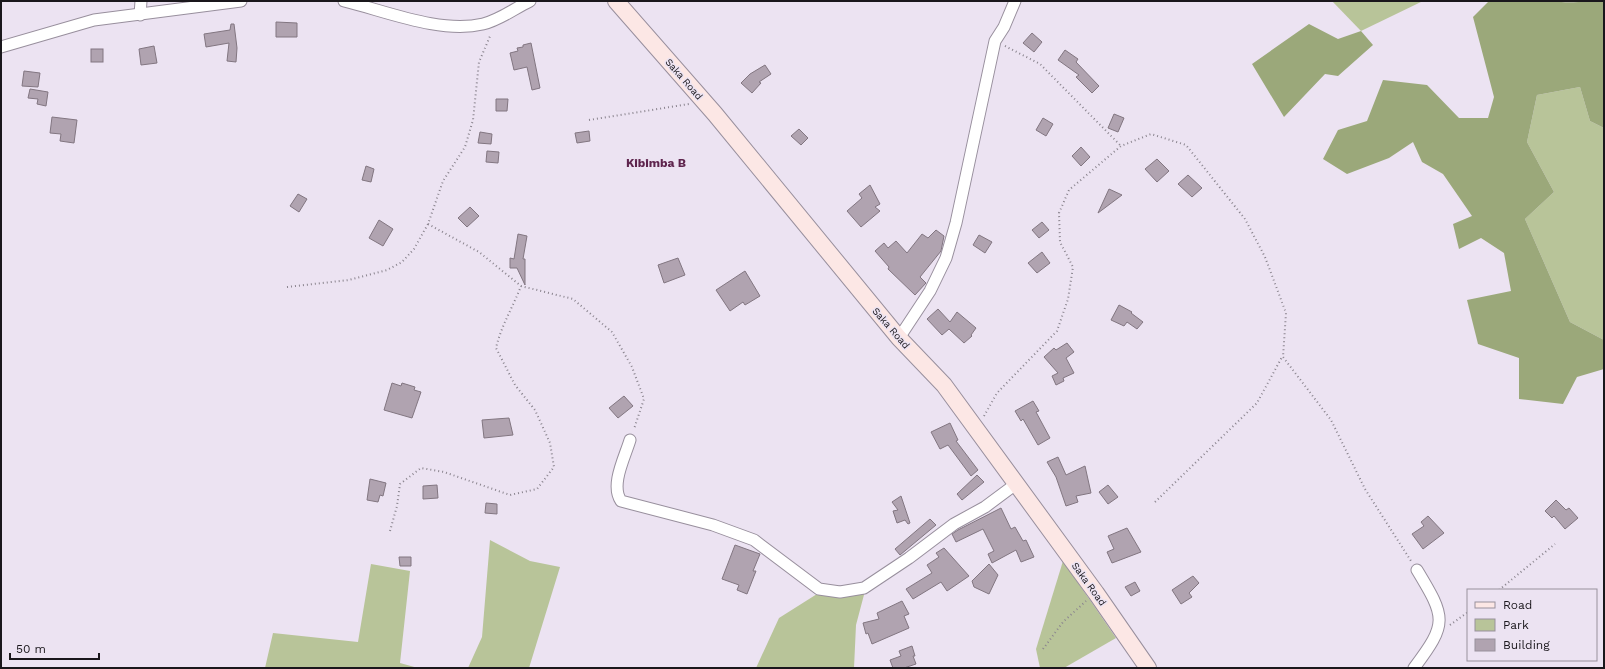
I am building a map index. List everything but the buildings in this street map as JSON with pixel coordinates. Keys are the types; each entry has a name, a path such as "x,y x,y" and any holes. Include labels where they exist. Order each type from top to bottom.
{"main road":[{"name":"Saka Road","path":"616,1 704,102 899,338 944,385 1096,593 1148,668"}],"street":[{"path":"140,15 141,1"},
{"path":"1,47 94,20 241,1"},
{"path":"344,1 413,19 449,26 484,24 497,19 530,1"},
{"path":"899,338 930,291 946,258 956,223 996,41 1016,1"},
{"path":"630,440 616,484 617,495 621,501 713,525 754,540 819,589 829,591 840,592 864,588 909,558 954,524 985,507 1016,484"},
{"path":"1414,668 1438,634 1440,616 1435,600 1417,570"}],"path":[{"path":"287,287 349,280 387,270 402,262 414,249 428,224 443,181 465,147 473,120 479,62 497,19"},
{"path":"996,41 1040,64 1121,146"},
{"path":"589,120 704,102"},
{"path":"976,429 997,393 1057,331 1068,299 1073,267 1060,242 1059,213 1070,190 1121,146 1151,134 1186,145 1245,219 1265,257 1286,314 1283,357 1257,403 1155,502"},
{"path":"428,224 479,252 521,286 573,299 612,332 632,367 644,399 630,440"},
{"path":"390,531 397,506 400,484 421,468 444,472 510,495 537,488 554,467 550,443 535,410 515,384 496,348 500,330 508,319 521,286"},
{"path":"1283,357 1331,420 1365,489 1417,570"},
{"path":"1500,589 1555,544"},
{"path":"1043,649 1063,622 1096,593"},
{"path":"1438,634 1467,613"}],"green space":[{"path":"1332,1 1423,1 1361,31"},
{"path":"1489,1 1604,1 1604,128 1590,121 1580,87 1537,95 1527,142 1554,192 1525,219 1570,322 1604,340 1604,369 1577,377 1563,404 1519,399 1519,358 1478,344 1467,300 1511,291 1504,253 1481,238 1459,249 1453,224 1472,216 1443,174 1422,162 1413,142 1389,158 1347,174 1323,159 1338,130 1367,121 1383,80 1427,85 1459,118 1488,118 1494,97 1473,17"},
{"path":"1309,24 1338,39 1361,31 1373,45 1338,76 1325,74 1284,117 1252,64"},
{"path":"1580,87 1590,121 1604,128 1604,340 1570,322 1525,219 1554,192 1527,142 1537,95"},
{"path":"490,540 530,561 560,567 529,668 468,668 482,637"},
{"path":"1063,561 1116,638 1064,668 1040,668 1036,649"},
{"path":"371,564 410,571 400,663 418,668 265,668 273,633 358,642"},
{"path":"865,591 856,625 854,668 756,668 779,618 817,594"}],"district":[{"name":"Kibimba B","path":"656,163"}]}
